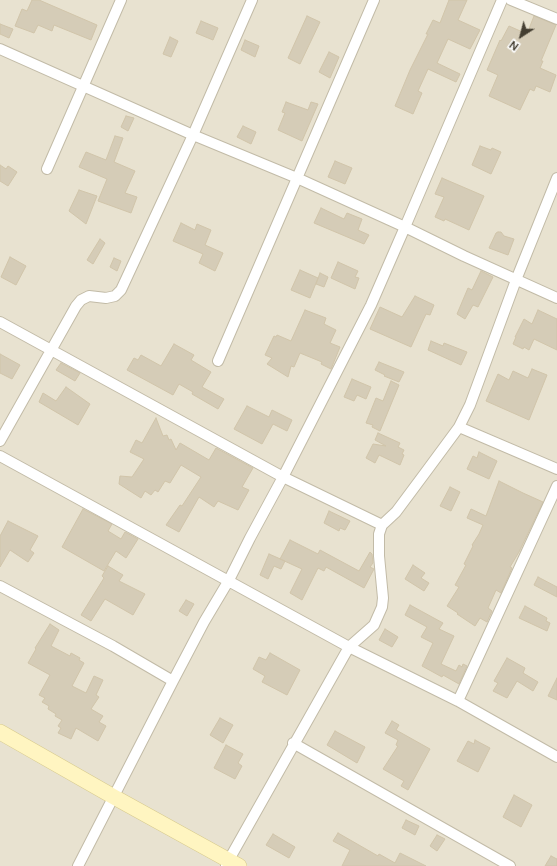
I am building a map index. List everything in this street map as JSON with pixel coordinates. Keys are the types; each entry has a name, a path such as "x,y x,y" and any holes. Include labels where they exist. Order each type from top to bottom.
{"street":[{"path":"47,168 121,0"},
{"path":"0,441 76,306 81,300 89,296 106,298 115,296 121,290 193,135 252,0"},
{"path":"218,360 374,0"},
{"path":"78,866 204,622 229,580 283,477 371,305 502,0"},
{"path":"511,0 557,19"},
{"path":"0,49 193,135 297,178 557,298"},
{"path":"0,732 231,864 294,743 349,647 374,624 382,607 383,598 379,556 379,534 382,525 396,512 459,427 470,405 516,280 557,178"},
{"path":"0,322 283,477 382,525"},
{"path":"459,427 557,469"},
{"path":"0,456 349,647 458,701 557,757"},
{"path":"458,701 557,486"},
{"path":"0,586 113,646 173,681"},
{"path":"294,743 510,866"}],"shaded area":[{"path":"0,0 557,0 557,866 0,866"}],"building":[{"path":"32,0 39,0 97,25 91,40 54,25 52,31 38,25 34,33 15,26 22,9 27,11"},
{"path":"449,0 467,0 458,20 480,30 470,49 448,39 437,63 460,74 456,82 428,69 418,91 422,93 413,114 395,106 433,20 440,23"},
{"path":"307,16 320,22 300,64 288,58"},
{"path":"534,16 556,25 541,61 543,61 540,68 556,75 550,92 536,86 534,91 530,89 520,110 489,96 498,75 487,70 500,40 501,41 509,26 527,34"},
{"path":"201,21 218,28 213,40 196,33"},
{"path":"0,24 13,29 9,38 0,34"},
{"path":"170,37 178,41 171,57 163,54"},
{"path":"245,40 259,46 255,57 241,50"},
{"path":"329,52 339,57 330,78 319,72"},
{"path":"286,102 308,110 311,102 318,104 302,141 278,130 285,113 282,112"},
{"path":"126,116 134,118 128,131 121,127"},
{"path":"243,126 256,132 251,144 237,137"},
{"path":"115,136 123,138 114,162 135,171 125,193 137,197 131,213 98,201 107,179 79,167 86,152 106,160"},
{"path":"480,146 491,150 492,148 501,152 491,174 472,165"},
{"path":"335,161 352,168 345,184 328,177"},
{"path":"0,165 6,169 8,166 17,172 8,186 0,181"},
{"path":"442,178 484,196 469,230 445,219 444,221 435,217 444,197 435,194"},
{"path":"79,190 97,196 86,224 69,211"},
{"path":"321,208 344,219 347,213 362,219 358,230 369,235 364,244 314,223"},
{"path":"181,223 195,230 197,224 211,230 205,245 223,253 215,271 199,263 203,254 173,241"},
{"path":"501,232 504,236 514,239 508,255 489,248 496,233"},
{"path":"100,239 105,243 93,264 87,260"},
{"path":"10,257 26,266 16,285 1,277"},
{"path":"114,258 121,261 117,271 110,267"},
{"path":"338,262 358,271 355,277 359,278 355,289 331,278"},
{"path":"300,270 318,278 310,298 291,290"},
{"path":"481,271 493,277 478,307 473,305 465,319 457,314 468,288 472,290"},
{"path":"320,273 328,277 324,287 316,284"},
{"path":"415,296 434,305 430,315 426,314 411,347 370,329 380,307 402,317"},
{"path":"305,310 326,318 324,324 336,330 330,343 340,347 331,369 321,364 322,362 300,353 294,367 291,366 288,377 267,364 272,358 265,355 274,336 276,337 277,335 291,341"},
{"path":"538,310 557,319 557,350 534,339 529,350 513,344 524,319 532,324"},
{"path":"431,341 443,346 444,343 467,352 461,365 428,350"},
{"path":"174,344 194,355 191,360 211,372 202,387 224,399 218,409 192,394 193,392 179,384 173,395 127,370 134,358 138,360 141,355 161,366"},
{"path":"0,354 20,365 12,379 0,373"},
{"path":"379,362 404,372 399,382 384,376 385,375 375,370"},
{"path":"61,363 80,373 75,381 56,370"},
{"path":"532,369 547,375 529,420 486,401 498,374 509,380 513,371 528,378"},
{"path":"352,379 371,387 366,399 357,395 354,401 344,397"},
{"path":"391,381 399,385 380,431 372,427 373,425 366,423 376,398 383,401"},
{"path":"66,387 90,404 78,425 39,402 43,393 56,401"},
{"path":"247,406 269,417 272,410 292,420 287,431 273,424 262,444 234,429"},
{"path":"156,418 163,436 167,435 169,440 171,439 176,450 180,443 209,460 216,448 253,468 242,487 249,490 238,510 218,501 214,507 199,497 179,532 166,525 180,505 182,506 201,477 181,465 170,483 165,481 158,492 155,490 151,495 145,491 141,498 119,484 120,476 132,477 144,459 130,452 136,440 142,443"},
{"path":"378,433 400,443 398,447 404,450 402,454 404,455 400,465 379,455 375,463 366,458 373,444 386,446 375,440"},
{"path":"479,452 497,461 489,479 467,469 473,456 477,458"},
{"path":"499,481 543,502 519,552 510,567 512,568 501,593 496,590 488,608 492,611 487,622 480,618 475,626 447,606 459,587 455,585 466,565 464,564 473,546 472,545 483,525 467,518 471,509 486,516"},
{"path":"450,487 460,492 451,511 440,506"},
{"path":"83,509 112,524 108,531 121,539 125,532 138,539 126,558 116,551 104,571 62,547"},
{"path":"329,511 350,521 345,530 340,528 339,531 324,523"},
{"path":"8,521 38,536 30,550 34,553 28,562 10,550 0,567 0,536"},
{"path":"290,540 318,554 320,550 359,571 370,552 372,554 373,563 370,567 374,569 364,588 326,567 324,571 318,568 302,600 290,593 302,569 280,559"},
{"path":"269,554 285,561 281,569 274,566 268,579 260,575"},
{"path":"413,565 425,573 421,578 429,583 424,591 405,579"},
{"path":"108,566 123,575 119,581 145,594 133,615 105,599 91,621 81,615 104,578 102,576"},
{"path":"538,577 557,587 557,597 534,585"},
{"path":"186,600 194,604 187,616 179,611"},
{"path":"410,605 443,623 439,629 454,636 441,664 456,671 459,665 462,667 463,664 467,666 459,684 422,666 433,643 421,637 427,627 405,615"},
{"path":"525,606 547,618 546,621 550,623 547,631 519,618"},
{"path":"50,624 59,630 51,646 70,656 71,653 80,658 79,660 84,663 72,686 86,693 94,676 103,680 96,695 99,697 91,709 103,716 99,722 106,726 98,741 76,728 71,739 58,733 61,728 58,726 62,720 48,709 49,706 42,702 45,698 39,695 50,675 28,663 36,649 35,648"},
{"path":"385,629 398,637 392,647 379,640"},
{"path":"270,653 300,670 287,695 262,682 265,676 253,669 259,657 266,660"},
{"path":"507,658 525,668 523,673 538,682 533,691 517,681 507,698 493,691 498,683 494,681"},
{"path":"557,678 557,700 548,696"},
{"path":"220,718 233,725 223,743 210,735"},
{"path":"392,721 399,725 396,730 430,749 408,790 401,786 404,781 383,769 398,746 396,745 398,740 385,733"},
{"path":"335,731 365,747 357,763 327,745"},
{"path":"475,740 490,748 478,772 457,761 468,741 474,744"},
{"path":"226,745 243,754 238,763 242,766 235,779 214,768"},
{"path":"514,795 532,805 521,827 503,817"},
{"path":"406,820 419,826 415,835 402,828"},
{"path":"338,833 378,856 379,854 395,863 400,853 426,866 342,866 350,850 333,841"},
{"path":"273,834 295,847 289,858 266,845"},
{"path":"437,835 445,839 437,851 430,846"},
{"path":"551,856 557,859 557,866 545,866"}]}
